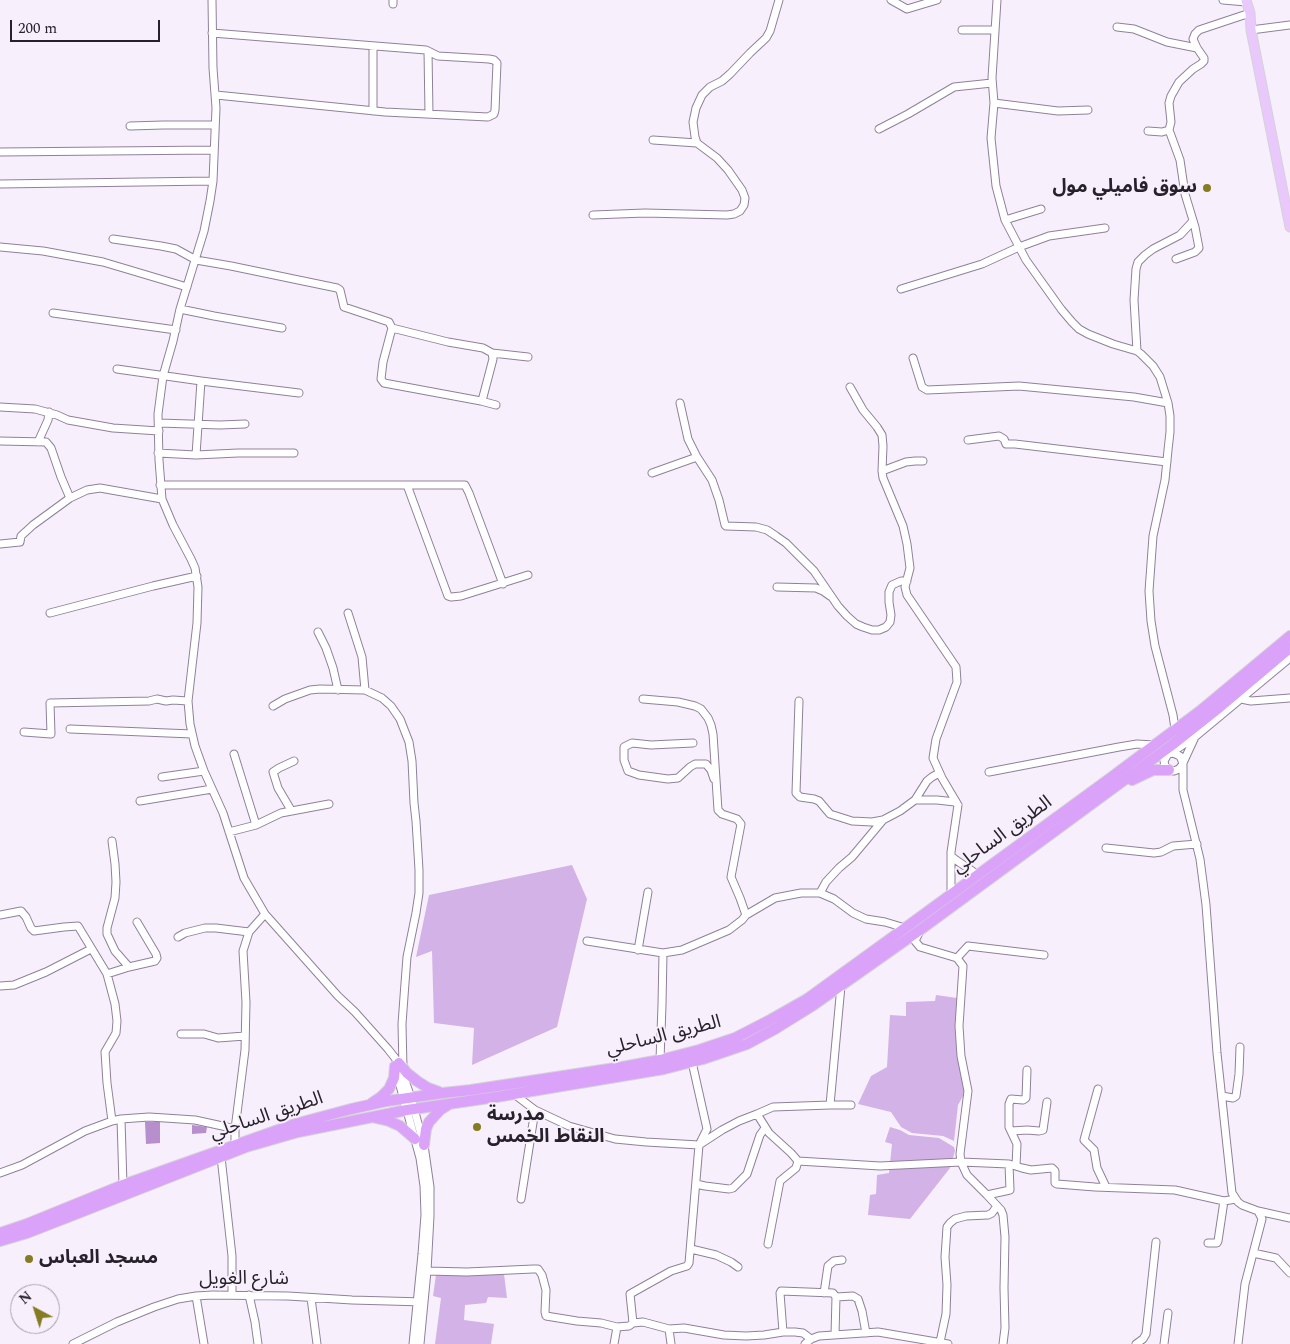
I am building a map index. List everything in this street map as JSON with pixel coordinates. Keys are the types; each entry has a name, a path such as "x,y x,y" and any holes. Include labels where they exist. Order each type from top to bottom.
{"highway":[{"name":"الطريق الساحلي","path":"0,1233 123,1185 294,1124 407,1098 478,1089 660,1060 700,1050 735,1038 807,999 951,895 1200,711 1290,636"},
{"name":"الطريق الساحلي","path":"0,1241 50,1224 246,1147 298,1132 410,1110 624,1077 692,1062 747,1044 805,1011 920,930 1199,724 1290,648"},
{"path":"1109,791 1150,771 1169,770"},
{"path":"366,1106 381,1098 389,1088 399,1066 423,1085 443,1093"},
{"path":"365,1118 383,1119 394,1123 420,1142 434,1115 454,1103"}],"main road":[{"path":"1246,1 1290,227"}],"street":[{"path":"212,0 213,68 216,95 213,181 208,215 180,309 159,400 158,453 162,499 191,559 198,587 188,715 204,771 223,813 244,878 264,914 338,996 356,1012 388,1049 399,1066"},
{"path":"697,143 693,122 696,108 702,95 710,87 722,81 730,74 766,38 770,31 779,0"},
{"path":"891,0 907,9 937,0"},
{"path":"997,0 992,83 994,103 992,138 994,171 1005,220 1026,260 1066,316 1079,329 1088,334 1137,352 1147,360 1153,366 1163,386 1168,402 1170,432 1167,462 1165,480 1152,536 1149,591 1151,621 1175,729"},
{"path":"1223,0 1246,1"},
{"path":"1176,259 1195,252 1199,248 1185,194 1180,160 1170,130 1169,103 1171,96 1179,82 1204,61 1193,39 1199,30 1250,14"},
{"path":"1251,30 1290,25"},
{"path":"1116,28 1134,29 1167,42 1197,48"},
{"path":"962,30 995,30"},
{"path":"212,33 428,51 438,56 488,59 494,60 497,63 495,110 492,116 373,111 216,95"},
{"path":"373,46 373,111"},
{"path":"428,51 429,114"},
{"path":"879,129 954,87 992,83"},
{"path":"994,103 1058,111 1088,110"},
{"path":"130,126 215,126"},
{"path":"1148,130 1162,132 1170,130"},
{"path":"593,216 645,214 727,215 740,211 744,205 745,198 742,190 717,158 697,143 653,140"},
{"path":"0,152 214,150"},
{"path":"0,184 213,181"},
{"path":"1005,220 1041,209"},
{"path":"1137,352 1134,300 1138,262 1153,249 1180,235 1193,221"},
{"path":"901,289 982,264 1049,236 1105,228"},
{"path":"113,239 176,249 196,260 337,288 340,290 344,307 389,322 392,328 382,370 381,379 384,383 496,405"},
{"path":"0,247 43,251 103,262 187,287"},
{"path":"180,309 282,328"},
{"path":"53,313 176,330"},
{"path":"392,328 448,342 483,348 492,353 528,357"},
{"path":"481,401 493,359 492,353"},
{"path":"913,358 922,388 927,390 1019,386 1168,402"},
{"path":"117,369 299,393"},
{"path":"196,455 201,381"},
{"path":"850,387 853,395 882,436 882,471 905,534 910,568 905,587 907,595 957,672 957,682 936,739 933,753 933,758 940,773 958,805 951,852 951,895"},
{"path":"680,403 688,439 712,480 726,526 756,527 767,530 786,543 814,571 847,616 856,624 872,630 886,627 890,622 889,592 892,585 907,581"},
{"path":"0,407 35,409 49,412 68,420 126,430 245,424"},
{"path":"38,442 48,420 49,412"},
{"path":"968,440 999,436 1004,439 1006,444 1167,462"},
{"path":"0,441 46,442 51,448 70,498"},
{"path":"158,453 196,455 238,453 294,454"},
{"path":"652,473 697,457"},
{"path":"882,471 906,462 923,461"},
{"path":"160,485 465,486 503,584"},
{"path":"407,485 448,596 462,596 528,575"},
{"path":"0,544 20,542 21,536 32,524 70,498 87,490 100,488 162,499"},
{"path":"50,614 196,576"},
{"path":"777,587 816,588 832,597"},
{"path":"348,613 362,657 365,690"},
{"path":"318,632 333,668 338,690"},
{"path":"1183,790 1165,766 1166,756 1196,736 1290,658"},
{"path":"1255,687 1261,700"},
{"path":"272,706 310,690 365,690 382,698 391,706 400,719 409,742 412,761 419,885 416,913 407,957 399,1066 429,1173 431,1201 427,1271 416,1317 413,1344"},
{"path":"1241,699 1251,701 1290,698"},
{"path":"24,732 51,734 50,703 149,701 157,699 188,701"},
{"path":"643,699 678,702 695,706 701,709 708,718 711,725 718,810 719,813 737,819 740,824 731,877 746,915"},
{"path":"799,701 796,793 800,796 814,799 823,805 830,814 844,819 878,822 900,811 915,800 926,782 940,773"},
{"path":"70,729 192,734"},
{"path":"1169,770 1176,771 1181,768 1196,736"},
{"path":"693,743 651,745 632,743 624,746 624,760 628,771 639,775 668,779 678,778 690,766 695,764 706,764 716,781"},
{"path":"989,772 1137,744 1155,745"},
{"path":"1172,753 1180,756 1183,764 1183,790 1197,844 1206,905 1217,1053 1232,1193 1242,1205 1258,1211 1290,1218"},
{"path":"234,754 256,825"},
{"path":"291,810 278,788 273,772 294,761"},
{"path":"162,777 204,771"},
{"path":"140,801 212,789"},
{"path":"915,800 937,800 954,802 958,805"},
{"path":"229,832 256,825 291,810 328,804"},
{"path":"820,893 826,882 852,857 883,820"},
{"path":"112,841 116,882 107,934 111,945 129,967"},
{"path":"1106,848 1154,853 1173,846 1197,844"},
{"path":"951,856 978,875"},
{"path":"638,950 648,892"},
{"path":"587,941 663,953 682,950 729,930 746,915 775,898 801,893 820,893 834,899 853,913 866,919 905,928"},
{"path":"0,915 19,910 26,917 34,931 78,926 107,974 115,1004 117,1021 116,1033 106,1052 105,1060 112,1121"},
{"path":"235,1144 235,1129 245,1050 246,1002 243,950 248,932 264,914"},
{"path":"107,974 155,961 157,958 137,922"},
{"path":"178,937 185,933 205,928 248,932"},
{"path":"920,930 915,941 920,947 957,958 963,966 960,1033 961,1056 968,1091 960,1154 963,1170 987,1194 1003,1215 1005,1237 1005,1328 1003,1344"},
{"path":"957,958 968,946 1044,955"},
{"path":"0,986 14,985 46,972 91,949"},
{"path":"660,1060 663,953"},
{"path":"830,1105 841,986"},
{"path":"180,1034 204,1034 218,1038 245,1036"},
{"path":"1222,1096 1232,1098 1236,1096 1240,1047"},
{"path":"633,1323 630,1294 671,1270 687,1266 690,1262 699,1145 707,1129 692,1062"},
{"path":"987,1194 1010,1190 1012,1165 1017,1144 1009,1127 1009,1104 1012,1099 1023,1100 1026,1098 1027,1070"},
{"path":"1098,1089 1084,1140 1094,1150 1097,1168 1106,1187"},
{"path":"514,1094 535,1110 569,1126 615,1139 699,1145 739,1121 773,1107 851,1105"},
{"path":"1011,1131 1042,1130 1047,1102"},
{"path":"521,1199 535,1110"},
{"path":"757,1114 765,1128 798,1161 880,1166 961,1162 1012,1165 1031,1170 1050,1168 1054,1169 1056,1173 1057,1184 1175,1190 1224,1201 1236,1200"},
{"path":"0,1173 22,1164 85,1131 121,1119 149,1117 194,1120 235,1129"},
{"path":"121,1119 123,1185"},
{"path":"696,1184 733,1188 747,1174 760,1135 765,1128"},
{"path":"420,1142 425,1200 418,1292 421,1302 420,1344"},
{"path":"221,1157 232,1256 232,1295"},
{"path":"768,1244 780,1181 796,1168 798,1161"},
{"path":"1208,1243 1217,1243 1218,1241 1224,1201"},
{"path":"940,1342 946,1314 947,1284 945,1257 947,1227 955,1219 966,1216 988,1215 997,1206"},
{"path":"1238,1344 1245,1284 1262,1218 1258,1211"},
{"path":"1136,1344 1143,1340 1146,1334 1156,1242"},
{"path":"691,1248 716,1255 738,1267"},
{"path":"1253,1253 1276,1258 1290,1273"},
{"path":"824,1293 828,1266 834,1261 842,1260"},
{"path":"427,1271 467,1272 538,1269 542,1275 546,1290 546,1316 601,1323 617,1327 647,1322 670,1329 695,1329 724,1335 746,1336 795,1332 803,1333 808,1341 819,1336 878,1332 927,1342 948,1344"},
{"path":"783,1332 781,1291 833,1293 836,1297 835,1335"},
{"path":"416,1317 411,1307 405,1302 413,1298 418,1292"},
{"path":"249,1295 258,1344"},
{"name":"شارع الغويل","path":"73,1344 117,1322 154,1307 178,1299 196,1296 249,1295 421,1302"},
{"path":"196,1296 204,1344"},
{"path":"836,1297 853,1296 858,1299 866,1333"},
{"path":"312,1298 317,1344"},
{"path":"1164,1344 1168,1313"},
{"path":"614,1344 617,1327"},
{"path":"670,1329 671,1344"}],"shaded area":[{"path":"572,865 587,899 557,1027 472,1065 474,1028 434,1023 432,951 416,957 429,895"},
{"path":"936,995 957,998 966,1091 958,1105 954,1141 943,1136 912,1133 901,1127 891,1112 858,1104 871,1076 887,1067 890,1015 906,1016 906,1002 935,1001"},
{"path":"145,1122 160,1122 160,1143 146,1144"},
{"path":"192,1125 207,1127 206,1133 192,1134"},
{"path":"890,1127 909,1135 939,1138 954,1147 955,1151 950,1168 910,1219 868,1215 870,1195 876,1194 877,1175 889,1173 892,1144 885,1142"},
{"path":"504,1274 507,1298 488,1297 486,1303 465,1305 464,1320 494,1324 491,1344 435,1344 441,1298 433,1296 436,1275"}],"place":[{"name":"سوق فاميلي مول","path":"1207,188"},
{"name":"مدرسة النقاط الخمس","path":"477,1127"},
{"name":"مسجد العباس","path":"29,1259"}]}
